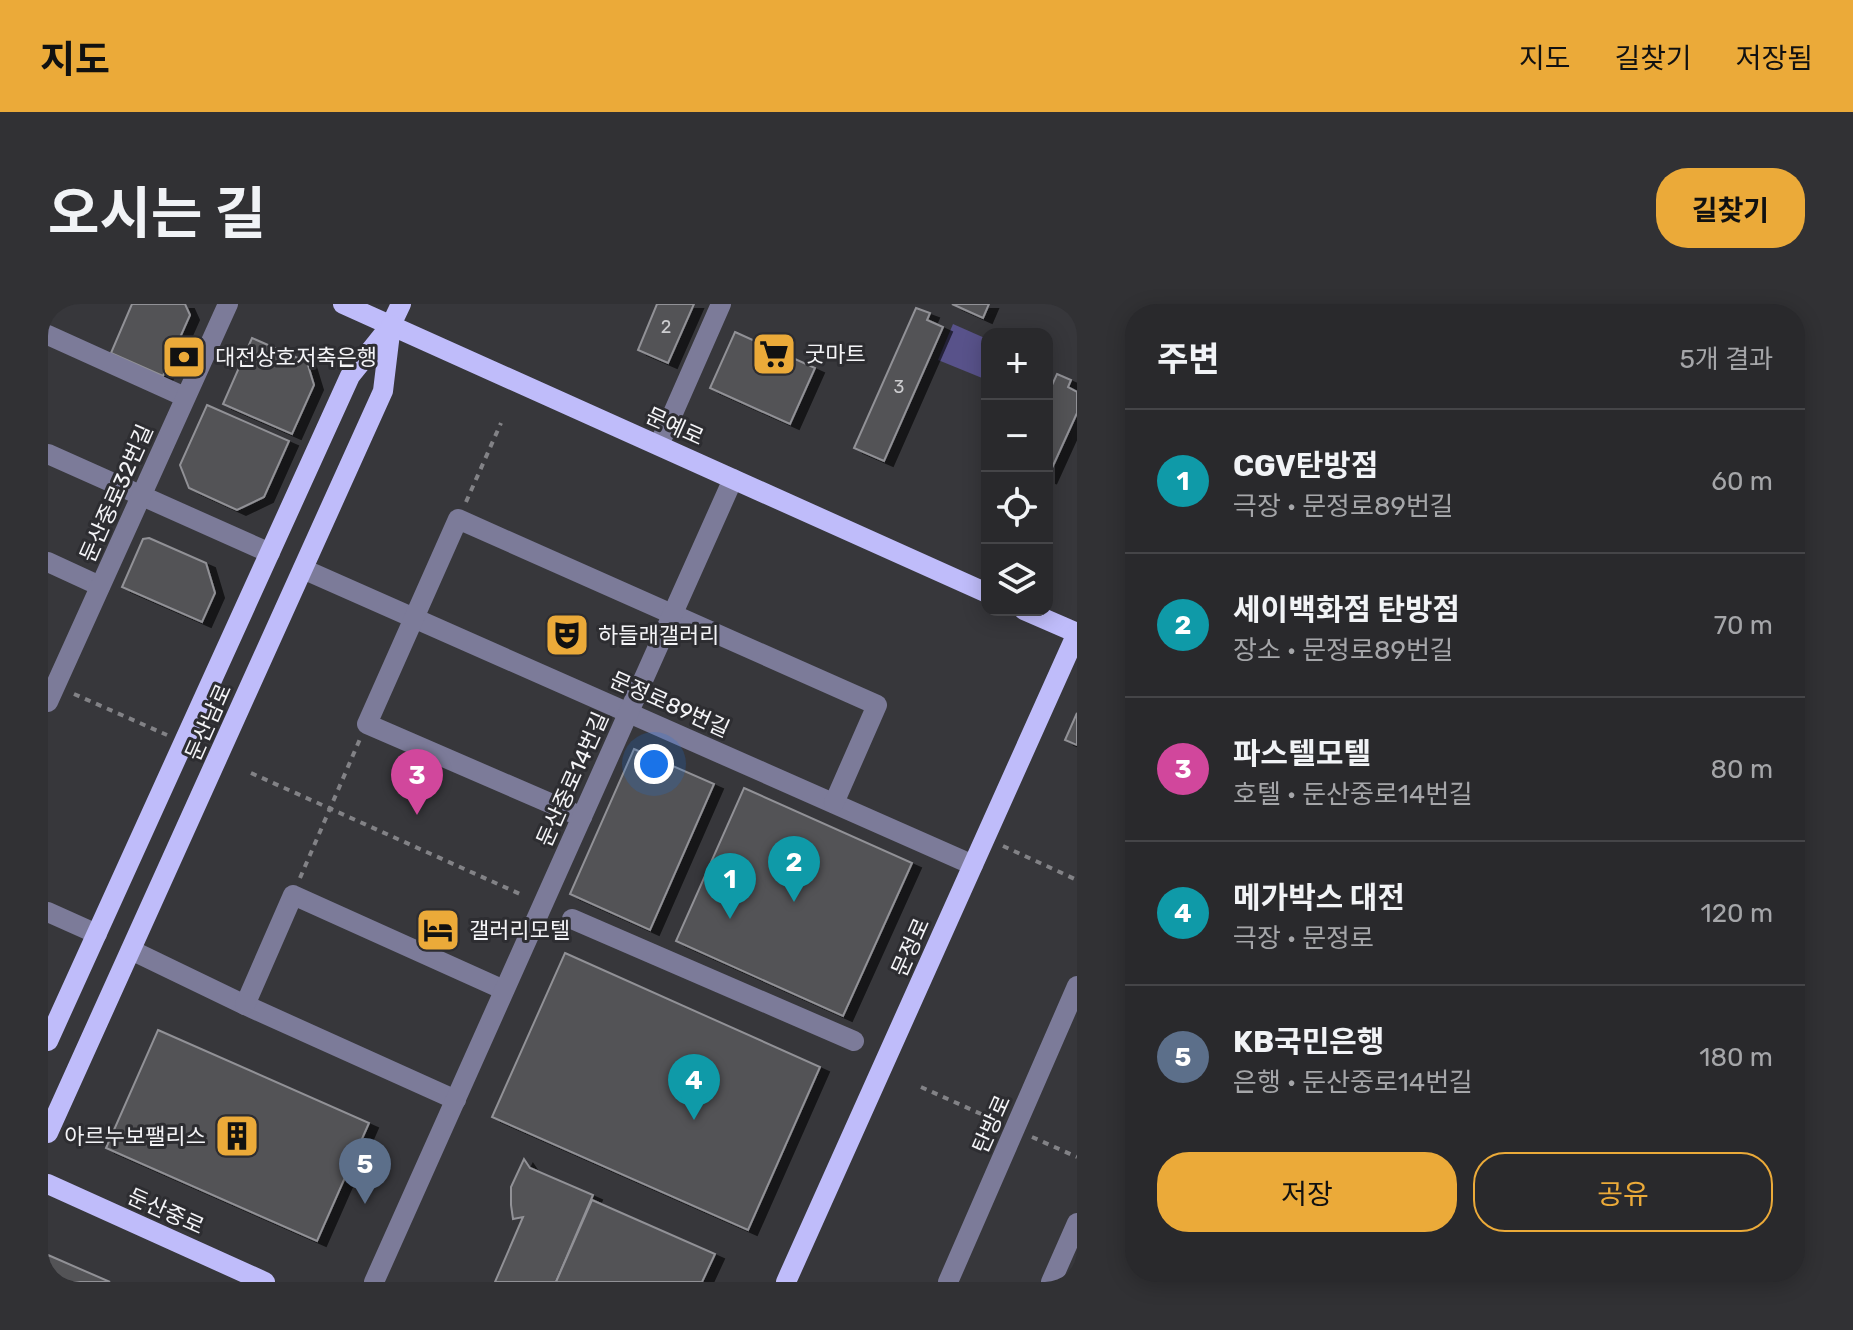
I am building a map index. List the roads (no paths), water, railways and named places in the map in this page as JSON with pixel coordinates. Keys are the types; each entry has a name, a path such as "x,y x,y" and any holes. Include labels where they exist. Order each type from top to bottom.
{"main road":[{"name":"문예로","path":"343,304 981,590"},
{"name":"둔산남로","path":"48,1041 350,376 391,325 401,304"},
{"name":"둔산남로","path":"48,1133 383,391 391,325"},
{"path":"1038,616 1077,633"},
{"name":"문정로","path":"786,1282 1077,633"},
{"name":"둔산중로","path":"48,1184 265,1282"}],"street":[{"name":"둔산중로32번길","path":"48,702 228,304"},
{"path":"659,445 721,304"},
{"path":"48,335 185,397"},
{"path":"48,454 270,553"},
{"name":"둔산중로14번길","path":"374,1282 733,479"},
{"path":"582,817 367,724 458,519 877,705 834,803"},
{"path":"48,562 100,586"},
{"name":"문정로89번길","path":"303,569 973,865"},
{"path":"245,1005 293,895 504,990"},
{"path":"48,912 97,934"},
{"path":"572,919 854,1041"},
{"path":"131,950 456,1100"},
{"name":"탄방로","path":"948,1282 1077,986"},
{"path":"1051,1282 1077,1223"}],"place":[{"name":"굿마트","path":"774,354"},
{"name":"대전상호저축은행","path":"184,357"},
{"name":"하들래갤러리","path":"567,635"},
{"name":"파스텔모텔","path":"417,815"},
{"name":"세이백화점 탄방점","path":"794,902"},
{"name":"CGV탄방점","path":"730,919"},
{"name":"갤러리모텔","path":"438,930"},
{"name":"메가박스 대전","path":"694,1120"},
{"name":"아르누보팰리스","path":"237,1136"},
{"name":"KB국민은행","path":"365,1204"}]}
